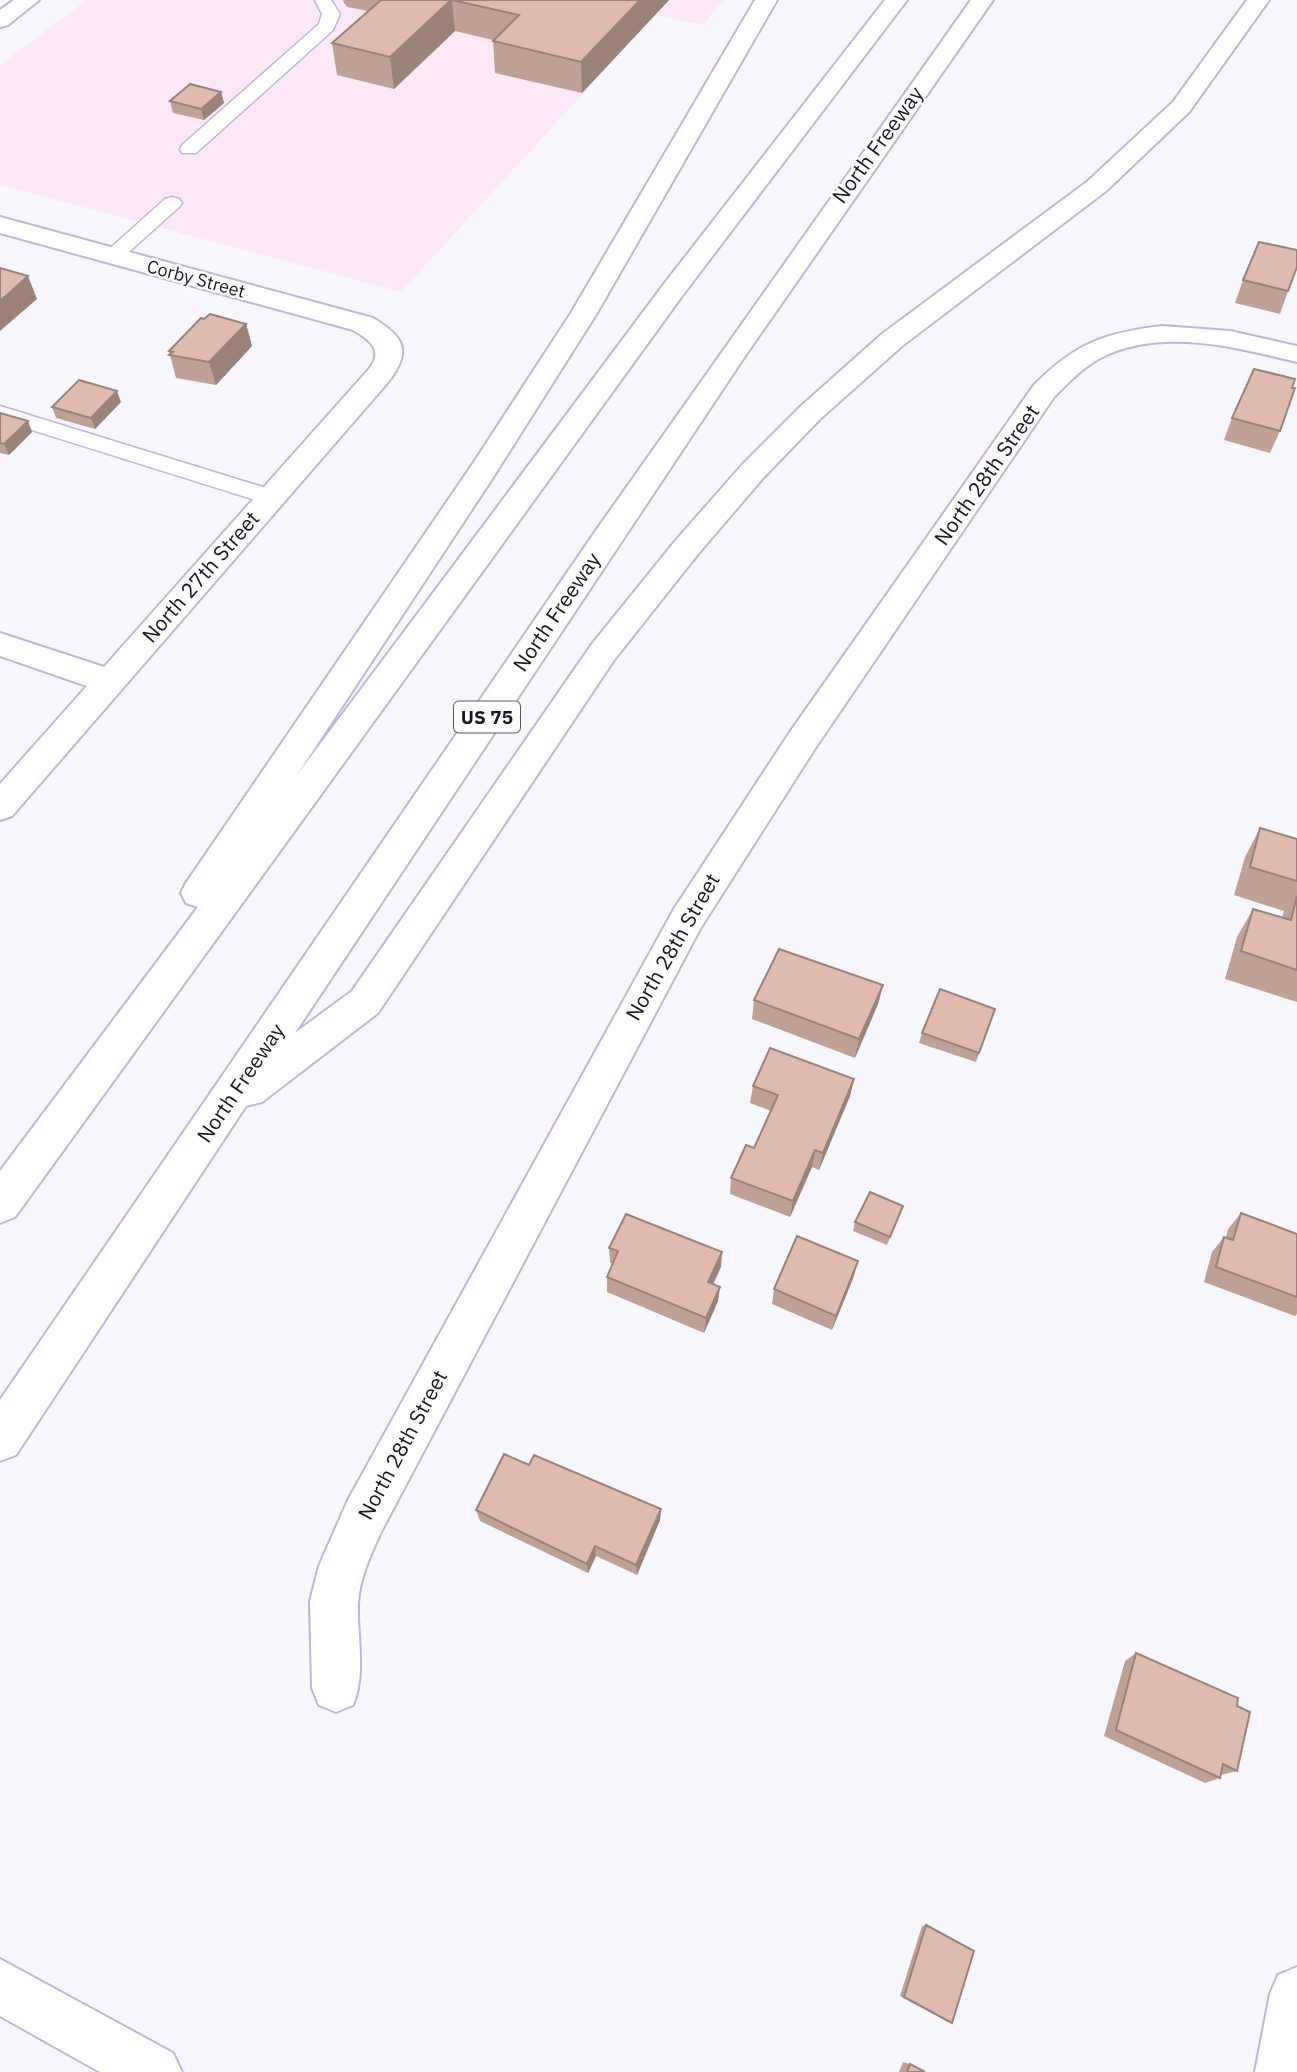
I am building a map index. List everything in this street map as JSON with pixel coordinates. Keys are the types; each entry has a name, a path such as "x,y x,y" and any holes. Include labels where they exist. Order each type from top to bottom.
{"main road":[{"path":"0,20 28,0"},
{"path":"0,1191 521,412 584,313 766,0"},
{"path":"0,1204 673,290 896,0"},
{"name":"North Freeway","path":"0,1439 705,392 838,199 982,0"},
{"path":"226,1107 365,1002 603,652 687,547 753,471 810,413 892,340 1097,186 1188,99 1258,0"},
{"name":"Corby Street","path":"0,225 362,324 382,335 387,342"},
{"name":"North 28th Street","path":"337,1688 334,1601 343,1566 365,1516 642,1000 733,845 1057,375 1080,357 1120,341 1183,334 1231,340 1297,354"},
{"name":"North 27th Street","path":"0,807 379,375 390,356 387,342"},
{"path":"0,644 110,681"},
{"path":"0,1986 154,2072"},
{"path":"1283,2072 1297,1994"}],"lane":[{"path":"189,149 327,26 331,13 323,0"},
{"path":"113,256 172,203"},
{"path":"0,413 271,497"}],"shaded area":[{"path":"87,0 723,0 703,25 655,15 401,292 0,185 0,65"}],"building":[{"path":"381,0 451,0 390,57 332,43"},
{"path":"452,0 640,0 581,62 493,41 519,15"},
{"path":"190,84 221,92 201,109 170,101"},
{"path":"1259,242 1297,250 1297,267 1288,291 1243,280"},
{"path":"0,268 28,276 0,301"},
{"path":"210,314 246,324 209,362 169,355 173,352 169,351 201,318 204,319"},
{"path":"1254,369 1295,379 1292,388 1295,388 1280,431 1232,418"},
{"path":"79,380 117,391 91,418 52,407"},
{"path":"0,413 28,421 4,444 0,443"},
{"path":"1260,828 1297,839 1297,881 1250,867"},
{"path":"1297,896 1297,970 1241,951 1253,909 1291,920"},
{"path":"779,949 883,985 859,1039 754,1000"},
{"path":"940,989 995,1009 979,1053 922,1033"},
{"path":"770,1048 854,1079 823,1153 815,1150 793,1201 731,1178 746,1145 754,1148 778,1095 753,1086"},
{"path":"870,1192 903,1206 890,1237 855,1222"},
{"path":"1241,1213 1297,1234 1297,1297 1216,1267 1224,1237 1233,1240"},
{"path":"626,1214 722,1252 708,1282 720,1287 706,1318 607,1277 618,1251 609,1248"},
{"path":"797,1236 858,1261 836,1316 774,1289"},
{"path":"504,1454 529,1465 534,1455 661,1509 636,1565 595,1546 587,1564 476,1510"},
{"path":"1136,1653 1238,1698 1237,1706 1250,1712 1237,1771 1223,1764 1220,1778 1116,1730"},
{"path":"926,1925 974,1951 952,2023 904,1997"},
{"path":"910,2064 925,2072 907,2072"}]}
